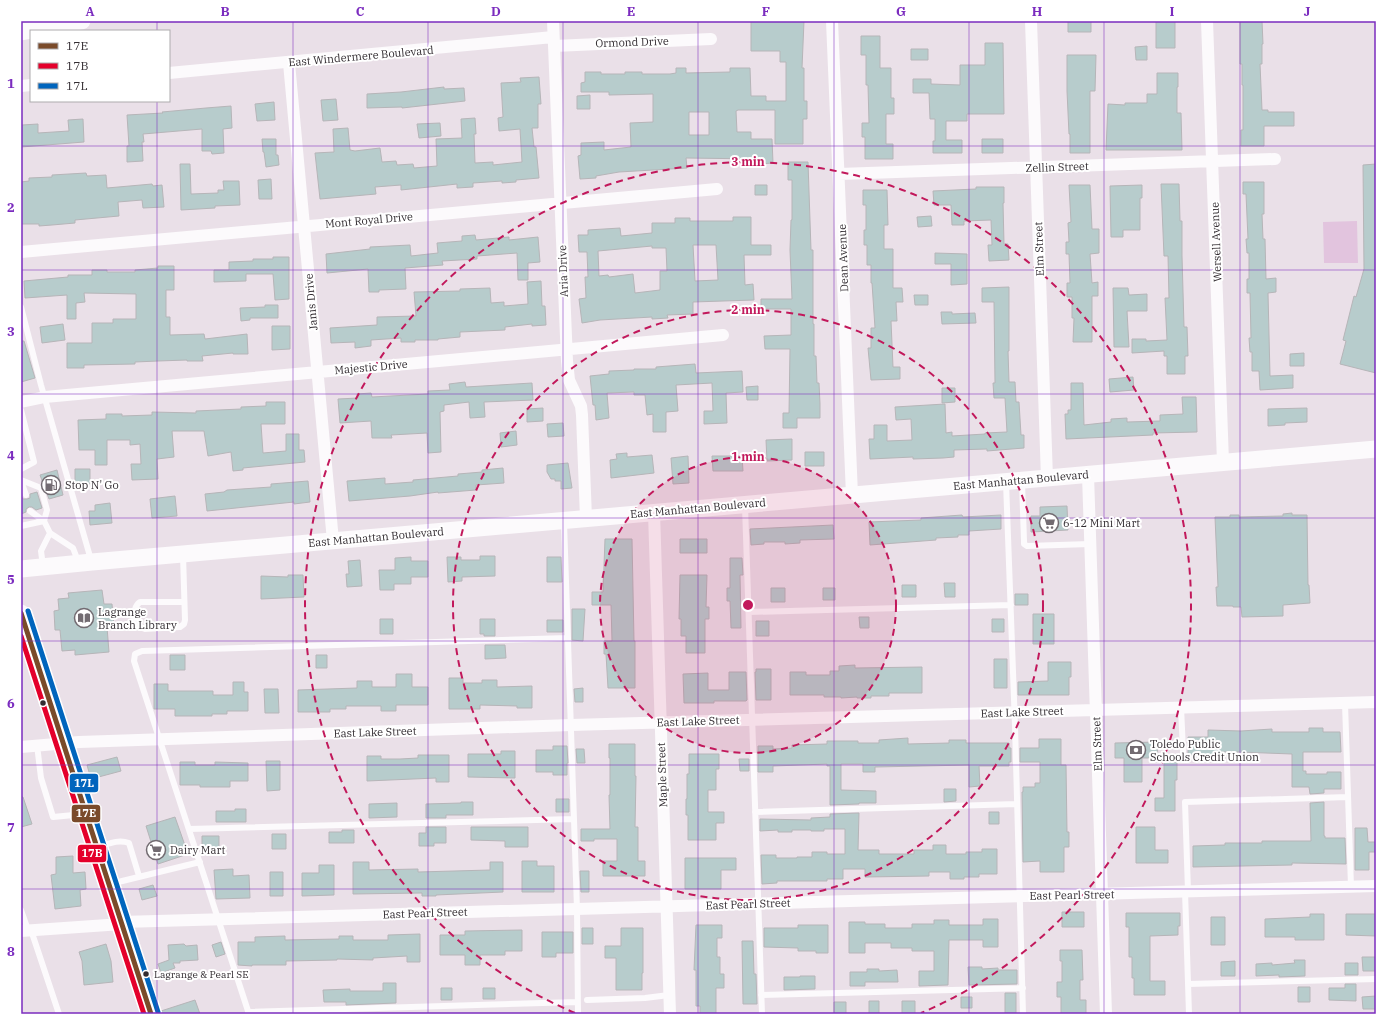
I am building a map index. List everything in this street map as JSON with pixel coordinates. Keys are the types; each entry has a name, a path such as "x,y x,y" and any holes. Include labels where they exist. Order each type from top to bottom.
{"main road":[{"path":"32,30 82,21"},
{"name":"East Manhattan Boulevard","path":"21,570 586,518 1376,449"},
{"path":"21,613 25,639 86,814 151,1014"}],"street":[{"name":"Aria Drive","path":"553,21 566,349 569,380 580,406 582,415 586,518"},
{"name":"Dean Avenue","path":"832,21 852,495"},
{"name":"Elm Street","path":"1031,21 1047,478"},
{"name":"Wersell Avenue","path":"1207,21 1223,462"},
{"name":"Ormond Drive","path":"554,42 710,39"},
{"name":"East Windermere Boulevard","path":"170,73 554,42"},
{"name":"Janis Drive","path":"289,63 333,541"},
{"name":"Zellin Street","path":"839,174 1275,159"},
{"name":"Mont Royal Drive","path":"21,252 717,189"},
{"name":"Majestic Drive","path":"21,402 45,397 722,335"},
{"name":"Elm Street","path":"1088,474 1106,1014"},
{"name":"Maple Street","path":"654,512 670,1014"},
{"name":"East Lake Street","path":"21,747 62,743 661,722 1376,702"},
{"name":"East Pearl Street","path":"27,930 121,923 1376,886"}],"lane":[{"path":"21,307 45,397 85,563"},
{"path":"21,410 34,462 21,469"},
{"path":"21,481 26,495"},
{"path":"21,481 41,488 47,510 44,521"},
{"path":"1014,481 1026,545 1090,544"},
{"path":"1014,481 1011,604 1023,1014"},
{"path":"745,504 762,1014"},
{"path":"30,511 44,521 50,533 73,548 85,563"},
{"path":"564,520 574,819 578,1014"},
{"path":"21,526 44,521"},
{"path":"43,567 41,551 50,533"},
{"path":"183,554 185,620 184,624 180,628 145,629 140,627 135,622 135,608 140,602 184,602"},
{"path":"749,612 1011,604"},
{"path":"568,638 142,651 135,654 134,661 249,1013 577,1002"},
{"path":"1345,703 1351,887"},
{"path":"1181,707 1183,751"},
{"path":"37,745 41,778 53,816 86,814"},
{"path":"1189,1014 1184,802 1348,797"},
{"path":"755,812 1017,804"},
{"path":"189,829 574,819"},
{"path":"97,847 119,841 129,843 139,876"},
{"path":"109,884 139,876 152,875 200,862"},
{"path":"21,910 27,930 59,1014"},
{"path":"1188,984 1376,980"},
{"path":"761,995 1023,988"},
{"path":"587,1000 645,998 669,995"}],"shaded area":[{"path":"1357,221 1358,263 1324,263 1323,222"}],"building":[{"path":"751,21 804,21 802,68 804,68 804,101 807,101 807,119 803,119 803,144 775,144 775,110 738,110 736,111 737,132 751,132 751,139 772,139 773,163 759,164 759,159 686,158 687,168 619,172 596,176 596,178 580,179 578,156 581,155 581,143 604,142 604,150 631,147 630,123 653,122 653,94 609,95 609,92 581,92 581,83 585,82 585,72 601,72 601,74 642,72 642,74 670,74 676,73 676,68 686,68 686,73 730,72 730,68 750,68 751,96 766,96 766,101 786,101 786,62 780,62 780,51 751,51","holes":["689,112 709,112 709,135 689,135"]},
{"path":"1068,21 1091,21 1091,32 1068,32"},
{"path":"1156,21 1175,21 1175,48 1156,48"},
{"path":"1240,21 1262,21 1263,44 1262,64 1260,64 1262,110 1268,110 1268,112 1294,112 1294,126 1264,126 1264,146 1241,146 1241,130 1243,130 1243,85 1242,64 1240,64"},
{"path":"861,36 880,36 880,68 891,68 891,98 894,98 894,114 886,114 886,144 893,144 893,159 865,159 865,137 862,137 862,123 869,123 868,85 866,85 866,55 861,55"},
{"path":"985,43 1003,43 1004,114 967,114 967,121 946,121 946,140 962,140 962,153 933,153 933,141 935,141 935,119 930,119 929,93 913,93 913,79 931,79 931,84 960,85 960,65 985,65"},
{"path":"1147,46 1147,60 1136,60 1135,47"},
{"path":"911,49 928,49 928,60 911,60"},
{"path":"1067,55 1096,55 1095,91 1090,91 1090,153 1070,153"},
{"path":"1157,73 1178,73 1177,113 1181,113 1182,150 1106,150 1108,104 1125,105 1125,103 1147,103 1147,94 1157,94"},
{"path":"539,77 541,104 538,104 538,128 532,128 534,147 536,147 539,178 516,180 516,182 502,183 502,181 473,183 473,187 457,188 457,184 401,190 401,185 375,187 376,194 320,199 315,153 334,152 333,129 348,128 350,150 355,151 380,148 382,162 396,161 397,165 413,164 414,168 437,166 436,139 462,138 461,119 475,118 475,163 493,162 493,165 522,162 520,129 499,131 498,118 503,117 501,83 521,82 520,78"},
{"path":"444,87 444,89 464,88 465,101 402,108 367,108 367,94"},
{"path":"590,95 590,109 577,109 577,96"},
{"path":"336,99 338,120 323,121 321,100"},
{"path":"274,102 275,120 257,121 255,104"},
{"path":"231,106 232,128 223,129 224,153 212,154 211,151 202,151 202,129 143,134 143,161 127,162 127,146 129,146 127,115"},
{"path":"83,119 84,142 21,147 22,125 38,124 38,133 69,131 68,120"},
{"path":"440,123 441,136 419,138 417,124"},
{"path":"262,139 276,139 276,155 278,155 279,165 266,167"},
{"path":"982,139 1003,139 1003,153 982,153"},
{"path":"788,162 808,162 811,250 813,250 814,356 816,356 817,383 819,383 820,404 820,418 797,418 797,428 783,428 783,413 789,413 790,349 765,349 764,336 791,335 791,309 761,309 761,299 792,299 790,250 792,180 788,180"},
{"path":"180,164 190,164 191,194 218,193 218,190 224,190 223,181 239,181 240,205 181,210"},
{"path":"1376,164 1376,373 1340,364 1346,341 1343,340 1354,296 1356,297 1364,269 1363,165"},
{"path":"86,173 87,176 106,175 107,188 152,184 153,186 162,185 164,207 143,208 142,200 118,202 119,216 75,220 75,223 52,225 39,226 39,224 21,224 21,182 29,181 29,178"},
{"path":"271,179 272,199 259,199 258,180"},
{"path":"1243,182 1264,182 1264,214 1262,214 1263,239 1265,239 1266,279 1276,278 1276,292 1268,293 1270,376 1293,375 1293,388 1260,390 1259,371 1252,371 1252,352 1250,352 1249,338 1251,338 1250,293 1247,293 1247,279 1249,279 1249,253 1247,253 1246,239 1248,239 1246,194 1243,194"},
{"path":"1161,184 1179,184 1180,221 1182,221 1184,327 1187,327 1188,356 1185,356 1185,374 1167,374 1167,356 1164,356 1164,351 1132,353 1132,339 1146,339 1146,341 1167,340 1165,298 1169,298 1168,256 1164,256"},
{"path":"755,185 767,185 767,195 755,195"},
{"path":"1069,185 1090,185 1092,229 1099,229 1099,253 1090,254 1092,283 1098,282 1098,296 1092,296 1092,342 1073,342 1074,318 1072,318 1072,297 1067,297 1067,283 1070,283 1069,254 1066,254 1066,242 1069,242 1068,223 1071,222"},
{"path":"1142,185 1142,198 1140,198 1140,230 1123,230 1123,237 1111,237 1110,186"},
{"path":"976,187 1004,187 1004,244 1008,244 1009,260 989,261 988,245 992,245 991,220 964,221 964,225 952,225 951,205 934,205 933,191 976,189"},
{"path":"863,190 887,190 888,225 884,225 884,249 893,249 893,288 902,288 903,302 896,302 897,321 891,321 893,367 900,367 900,379 871,380 868,348 871,348 871,328 875,328 871,265 867,265 867,245 864,245 864,230 866,230 866,205 863,205"},
{"path":"931,216 932,226 918,227 917,217"},
{"path":"733,217 751,217 751,245 771,245 771,255 744,255 745,285 753,284 754,300 693,302 693,314 667,315 668,318 652,319 652,317 600,320 582,323 579,299 586,298 585,277 588,277 587,252 579,252 578,235 588,235 588,230 620,228 621,236 652,233 652,223 675,223 675,218 690,218 690,221 733,221","holes":["693,245 716,245 718,280 695,281","652,246 652,248 666,248 667,271 660,271 660,290 635,293 633,274 609,277 608,275 599,276 598,251"]},
{"path":"475,235 476,240 509,237 509,240 538,237 540,262 528,263 528,280 518,280 517,253 477,256 477,259 442,261 443,265 405,268 406,289 379,290 379,292 369,292 368,269 327,273 326,254 370,249 370,247 410,245 411,256 438,253 437,243 462,241 462,236"},
{"path":"935,253 967,254 967,284 951,285 951,264 935,264"},
{"path":"273,257 289,257 289,299 275,300 273,274 246,274 246,281 214,282 214,270 229,270 229,262 253,261 253,259 273,259"},
{"path":"158,266 174,266 174,290 166,290 166,317 170,317 170,335 204,334 205,339 247,334 248,354 233,353 202,356 203,361 187,360 135,362 135,364 84,365 84,368 67,368 67,343 92,343 92,323 113,323 113,319 136,319 136,294 84,293 85,302 76,303 76,319 67,319 67,295 25,298 24,281 68,277 68,275 92,275 92,270 107,270 107,272 135,272 135,270 158,268"},
{"path":"541,281 542,306 545,306 546,325 532,326 532,324 505,327 505,330 460,332 460,337 438,340 415,340 415,342 401,342 401,338 371,340 371,346 355,348 355,342 331,343 330,328 377,325 377,317 416,316 414,292 460,291 460,289 490,288 491,303 504,302 504,306 528,304 527,282"},
{"path":"1009,287 1009,382 1015,382 1016,402 1019,402 1021,435 1024,435 1024,448 987,451 987,449 954,450 954,457 943,458 913,459 913,457 870,459 869,439 874,439 874,425 887,425 887,441 912,440 911,419 896,420 895,407 945,404 946,433 952,432 952,436 1007,432 1005,398 994,398 994,302 982,302 982,288"},
{"path":"1113,288 1128,288 1129,295 1147,294 1147,311 1127,311 1129,347 1114,347"},
{"path":"914,295 928,295 928,305 915,305"},
{"path":"265,305 278,305 278,318 250,318 250,320 241,321 240,308 265,307"},
{"path":"941,312 952,312 952,314 975,313 976,323 942,324"},
{"path":"63,324 65,340 42,343 40,327"},
{"path":"272,326 290,326 290,349 272,350"},
{"path":"21,341 24,341 35,378 21,382"},
{"path":"1304,353 1304,366 1290,366 1290,354"},
{"path":"695,364 696,373 742,371 743,392 726,393 727,423 704,424 704,411 713,411 712,383 676,385 678,411 666,412 666,432 653,432 653,414 647,415 645,395 634,395 634,392 607,393 609,418 596,420 590,376 609,374 609,371 656,369 656,367"},
{"path":"1133,377 1134,390 1110,392 1109,379"},
{"path":"465,382 466,387 532,383 533,400 484,402 485,417 470,418 469,402 444,405 444,411 440,412 441,452 428,453 427,433 391,435 392,438 372,438 371,421 340,423 338,399 358,398 357,394 371,393 372,397 428,394 428,391 450,390 449,384"},
{"path":"1071,383 1083,383 1084,425 1111,422 1111,419 1127,418 1127,422 1160,421 1160,415 1183,414 1182,397 1196,397 1197,432 1153,433 1153,435 1066,439 1065,414 1068,414 1068,410 1071,410"},
{"path":"758,386 758,400 747,400 746,387"},
{"path":"942,388 955,388 955,402 942,403"},
{"path":"266,402 285,402 285,424 261,424 263,453 286,451 286,434 299,434 299,450 304,450 305,462 243,468 243,470 233,471 231,452 208,456 204,431 172,431 174,457 157,459 158,479 132,480 131,464 141,464 140,444 130,445 130,440 107,440 107,465 95,465 95,450 79,450 78,420 106,419 106,414 122,414 122,416 152,415 152,412 196,413 196,411 241,409 241,407 266,406"},
{"path":"543,408 543,421 527,422 527,409"},
{"path":"1307,408 1307,422 1285,423 1285,425 1268,426 1268,409"},
{"path":"563,423 564,436 548,437 547,424"},
{"path":"516,431 517,445 501,447 500,433"},
{"path":"792,439 792,460 767,461 766,440"},
{"path":"805,452 824,452 824,466 805,466"},
{"path":"627,453 627,457 652,455 654,473 611,478 610,460 617,459 616,454"},
{"path":"688,456 689,483 673,484 671,458"},
{"path":"712,456 742,456 743,471 713,471"},
{"path":"568,463 572,488 561,489 561,481 551,479 547,472 547,465"},
{"path":"503,468 504,483 476,485 476,490 438,492 349,501 347,481 385,478 385,484 413,482 413,480 458,476 458,474"},
{"path":"75,469 90,469 90,484 75,484"},
{"path":"57,470 63,495 49,499 40,475"},
{"path":"308,481 310,502 294,504 294,502 207,511 205,494 224,492 227,490 271,487 271,484"},
{"path":"37,492 42,508 36,510 29,507 26,509 26,512 21,514 21,496 23,499 27,499 30,498 30,494"},
{"path":"175,496 177,516 152,518 150,499"},
{"path":"110,503 112,523 90,525 89,511 95,511 95,505"},
{"name":"6-12 Mini Mart","path":"1067,506 1068,530 1031,532 1031,516 1040,516 1040,507"},
{"path":"1292,513 1292,515 1307,515 1308,585 1310,603 1283,605 1283,616 1242,617 1241,607 1217,606 1216,587 1218,587 1215,517 1230,517 1230,515 1239,515 1239,517 1283,516 1283,514"},
{"path":"962,515 963,517 1001,515 1001,529 969,531 969,535 936,538 936,540 870,545 869,522 921,520 921,518"},
{"path":"833,525 834,539 800,540 800,543 785,544 785,542 764,542 764,544 751,545 750,529"},
{"path":"605,539 632,539 635,688 608,688 604,641 612,641 611,605 592,605 592,592 603,592"},
{"path":"680,539 707,539 707,553 680,553"},
{"path":"480,556 495,556 495,576 462,577 462,581 448,582 447,557 461,557 461,560 480,560"},
{"path":"411,557 411,561 428,561 428,577 411,577 411,584 394,584 394,590 380,590 379,570 395,570 395,558"},
{"path":"547,557 561,557 562,582 547,582"},
{"path":"730,558 742,558 743,575 740,575 741,628 731,628 730,601 727,601 727,588 730,588"},
{"path":"360,560 362,586 347,587 346,574 349,574 348,561"},
{"path":"288,575 303,575 304,597 261,599 261,576 288,577"},
{"path":"680,575 707,575 706,607 709,607 709,619 705,619 705,653 686,653 686,636 681,636 681,619 679,619"},
{"path":"944,583 955,583 955,597 945,597"},
{"path":"902,585 916,585 916,597 902,597"},
{"path":"771,588 785,588 785,602 771,602"},
{"path":"823,588 835,588 835,600 823,600"},
{"name":"Lagrange Branch Library","path":"102,590 104,604 112,604 114,626 107,627 109,652 75,655 75,650 62,651 60,630 55,630 54,611 59,610 58,599 69,598 68,593"},
{"path":"1015,594 1028,594 1028,605 1015,605"},
{"path":"572,609 585,609 583,641 572,640"},
{"path":"1033,614 1054,614 1054,644 1033,644"},
{"path":"859,617 869,617 869,628 860,628"},
{"path":"380,619 393,619 393,634 380,634"},
{"path":"480,619 495,619 495,636 484,636 484,634 480,634"},
{"path":"992,619 1004,619 1004,632 992,632"},
{"path":"547,620 563,620 563,632 547,632"},
{"path":"756,621 769,621 769,636 756,636"},
{"path":"485,645 505,645 506,658 485,659"},
{"path":"170,655 185,655 185,670 170,670"},
{"path":"316,655 327,655 327,668 316,668"},
{"path":"994,659 1007,659 1007,688 994,688"},
{"path":"1048,662 1071,662 1069,695 1018,695 1018,682 1048,681"},
{"path":"855,665 855,668 922,667 922,693 889,693 889,696 871,696 871,698 824,697 824,695 790,695 790,672 806,672 806,675 830,675 830,671 839,671 839,666"},
{"path":"756,669 771,669 771,700 756,700"},
{"path":"729,672 746,672 746,701 684,703 683,674 708,673 708,690 729,690"},
{"path":"396,674 412,674 412,687 428,687 428,705 396,705 396,711 381,711 381,706 346,706 346,709 330,709 330,712 298,712 298,690 357,688 357,681 372,681 372,687 396,687"},
{"path":"449,678 463,678 463,683 482,683 482,680 497,680 497,687 532,686 532,708 480,705 480,709 449,709"},
{"path":"233,682 244,682 244,692 248,692 248,711 227,711 227,714 212,714 212,716 175,716 175,709 154,709 154,684 168,684 168,691 213,691 213,695 233,695"},
{"path":"583,688 583,702 575,702 574,689"},
{"path":"264,689 278,689 279,713 265,713"},
{"path":"1309,728 1323,728 1323,732 1340,732 1341,752 1303,752 1303,771 1306,771 1306,774 1341,772 1341,789 1324,789 1324,793 1310,794 1309,787 1292,787 1292,754 1222,752 1222,755 1188,755 1188,737 1208,737 1208,730 1241,731 1272,729 1272,732 1309,732"},
{"path":"908,738 908,744 949,743 949,740 966,740 966,743 1009,743 1009,748 1011,748 1011,762 1009,762 1009,766 979,766 980,786 969,787 969,765 875,767 875,772 863,772 863,764 841,764 841,790 876,791 876,803 859,804 830,805 830,766 827,766 827,764 773,766 773,772 758,772 758,746 773,746 773,749 792,748 792,745 827,744 827,741 879,743 879,740"},
{"path":"1039,739 1061,739 1061,765 1066,765 1067,832 1069,832 1069,847 1064,847 1064,872 1040,872 1040,861 1023,862 1022,792 1023,787 1035,787 1035,783 1040,783 1040,762 1020,762 1020,748 1039,748"},
{"path":"1157,742 1158,758 1142,758 1142,782 1124,782 1124,758 1115,758 1115,743"},
{"path":"609,744 635,744 635,827 638,827 638,861 645,861 645,876 603,876 603,861 617,861 617,839 594,839 594,841 581,841 581,829 610,829"},
{"path":"553,746 567,746 567,775 553,775 553,772 536,772 536,750 553,750"},
{"path":"576,749 584,749 585,763 577,763"},
{"path":"501,751 515,751 515,778 468,777 468,754 501,754"},
{"path":"689,754 719,754 719,769 716,769 716,790 708,790 708,812 724,812 724,823 716,823 716,840 688,840 688,815 686,815 686,799 687,774 689,774"},
{"path":"418,755 449,755 449,782 436,782 436,778 367,781 367,756 381,756 381,759 400,759 418,758"},
{"path":"117,757 121,771 91,779 87,765"},
{"path":"739,759 749,759 749,771 740,771"},
{"path":"266,761 280,761 280,790 267,791"},
{"path":"180,762 195,762 195,765 215,765 215,762 248,763 248,781 230,781 230,787 180,785"},
{"path":"1164,762 1177,762 1177,780 1175,780 1175,811 1155,811 1155,798 1164,798"},
{"path":"944,789 956,789 956,801 944,802"},
{"path":"21,797 23,797 32,824 21,827"},
{"path":"556,799 569,799 569,812 556,812"},
{"path":"473,802 473,815 446,815 446,818 426,818 426,804"},
{"path":"1324,802 1324,836 1325,838 1345,838 1346,864 1292,863 1292,865 1193,867 1193,846 1225,845 1225,843 1262,843 1262,841 1311,841 1310,803"},
{"path":"397,803 397,817 369,818 369,804"},
{"path":"235,809 246,809 246,822 216,822 216,811 235,811"},
{"path":"989,812 999,812 999,824 989,824"},
{"path":"859,813 858,850 879,850 879,854 914,854 914,850 933,850 933,845 946,845 946,854 966,854 966,852 982,852 982,849 997,849 997,874 979,874 979,877 964,877 964,879 950,879 950,872 929,872 929,876 865,877 865,869 843,869 843,879 827,879 827,881 777,881 777,883 762,884 761,855 776,855 776,858 797,858 812,857 812,852 845,854 845,829 824,829 824,831 792,830 792,832 778,832 778,830 760,831 760,819 811,820 811,818 830,817 830,814"},
{"path":"175,817 188,854 158,864 146,826"},
{"path":"426,827 446,827 446,843 434,843 434,846 419,846 419,833 426,833"},
{"path":"471,827 528,827 528,847 505,847 505,841 471,840"},
{"path":"1136,827 1155,827 1155,850 1168,850 1168,863 1136,863"},
{"path":"1355,828 1367,828 1368,842 1376,842 1376,852 1369,852 1369,870 1355,870"},
{"path":"342,830 354,830 354,843 329,843 329,832 342,832"},
{"path":"272,834 286,834 286,849 272,849"},
{"path":"202,836 219,836 219,849 202,849"},
{"path":"73,856 73,873 85,872 86,889 80,890 81,906 55,909 51,875 56,874 56,857"},
{"path":"685,858 736,858 736,870 721,870 721,889 685,889"},
{"path":"522,861 537,861 537,866 554,866 554,892 522,892"},
{"path":"353,862 369,862 369,870 418,869 418,872 490,870 490,862 503,862 503,892 436,896 422,896 422,893 353,894"},
{"path":"319,865 334,865 334,895 302,896 302,873 319,873"},
{"path":"233,869 233,876 249,875 250,898 216,899 214,870"},
{"path":"580,871 589,871 589,892 581,892"},
{"path":"270,872 283,872 283,896 270,896"},
{"path":"153,885 157,896 142,900 139,889"},
{"path":"1062,912 1084,912 1084,927 1062,927"},
{"path":"1126,913 1180,913 1178,935 1150,936 1150,981 1165,981 1165,995 1134,995 1132,957 1129,957 1129,927 1126,927"},
{"path":"1310,914 1324,914 1324,940 1295,940 1295,937 1265,937 1265,919 1310,917"},
{"path":"1346,914 1376,914 1376,936 1346,935"},
{"path":"1211,917 1225,917 1225,945 1211,945"},
{"path":"983,919 998,919 998,947 983,947 983,940 949,940 948,985 919,986 919,971 934,971 934,951 912,951 912,948 891,948 891,943 865,943 865,953 849,953 849,922 885,924 885,928 912,928 912,924 934,924 934,920 949,920 949,925 983,925"},
{"path":"696,925 722,925 722,938 717,938 717,957 720,957 720,974 724,974 724,988 716,988 716,1014 700,1014 700,1006 696,1006 696,970 694,970"},
{"path":"798,925 828,925 828,953 798,951 798,948 764,947 764,928 798,928"},
{"path":"582,928 593,928 593,944 582,944"},
{"path":"621,928 643,928 642,990 616,990 616,958 605,958 605,946 621,946"},
{"path":"522,930 522,951 505,951 505,955 480,955 480,965 465,965 465,955 440,955 440,935 465,935 465,931"},
{"path":"542,932 573,932 573,953 556,953 556,957 542,957"},
{"path":"420,934 420,962 407,962 407,956 373,958 373,960 337,959 286,961 286,965 238,965 238,942 255,942 255,937 285,936 285,940 339,939 339,936 353,936 353,940 388,940 388,935"},
{"path":"742,941 753,941 757,1004 743,1004"},
{"path":"221,942 225,954 216,957 212,945"},
{"path":"106,944 111,961 113,982 84,985 82,961 79,952"},
{"path":"184,944 186,946 197,945 198,960 173,963 175,968 161,973 158,964 169,960 168,945"},
{"path":"1060,950 1082,950 1083,980 1080,980 1080,1000 1086,1000 1086,1014 1061,1014 1061,997 1057,997 1057,982 1062,982 1062,961 1060,961"},
{"path":"1362,957 1375,957 1376,971 1363,971"},
{"path":"1294,960 1305,960 1305,976 1256,976 1256,964 1272,963 1272,965 1295,963"},
{"path":"1235,961 1235,976 1221,976 1221,962"},
{"path":"1345,963 1358,963 1358,975 1345,975"},
{"path":"968,967 1017,970 1017,984 969,985"},
{"path":"867,969 879,969 879,971 897,970 898,982 865,982 865,986 850,986 850,972 867,972"},
{"path":"815,976 815,989 784,990 784,977"},
{"path":"383,983 396,983 396,1003 346,1005 346,1002 324,1002 323,990 350,989 350,991 383,991"},
{"path":"1345,984 1356,984 1356,1001 1329,1000 1329,988 1345,988"},
{"path":"1298,987 1310,987 1310,1002 1298,1002"},
{"path":"441,988 452,988 452,1000 441,1000"},
{"path":"483,988 495,988 495,999 483,999"},
{"path":"1005,993 1016,993 1016,1013 1005,1013"},
{"path":"1376,996 1376,1009 1363,1009 1362,997"},
{"path":"961,997 972,997 972,1008 961,1008"},
{"path":"195,1000 200,1014 161,1014 161,1011"},
{"path":"869,1001 879,1001 879,1014 869,1014"},
{"path":"902,1001 915,1001 915,1014 902,1014"},
{"path":"834,1002 846,1002 846,1014 834,1014"}],"transit line":[{"name":"17L","path":"28,611 158,1012"},
{"name":"17E","path":"21,613 151,1014"},
{"name":"17B","path":"21,636 144,1014"}],"place":[{"name":"Stop N' Go","path":"51,485"},
{"name":"6-12 Mini Mart","path":"1049,523"},
{"name":"Lagrange Branch Library","path":"84,618"},
{"name":"Toledo Public Schools Credit Union","path":"1136,750"},
{"name":"Dairy Mart","path":"156,850"},
{"name":"Lagrange & Pearl SE","path":"146,974"}]}
